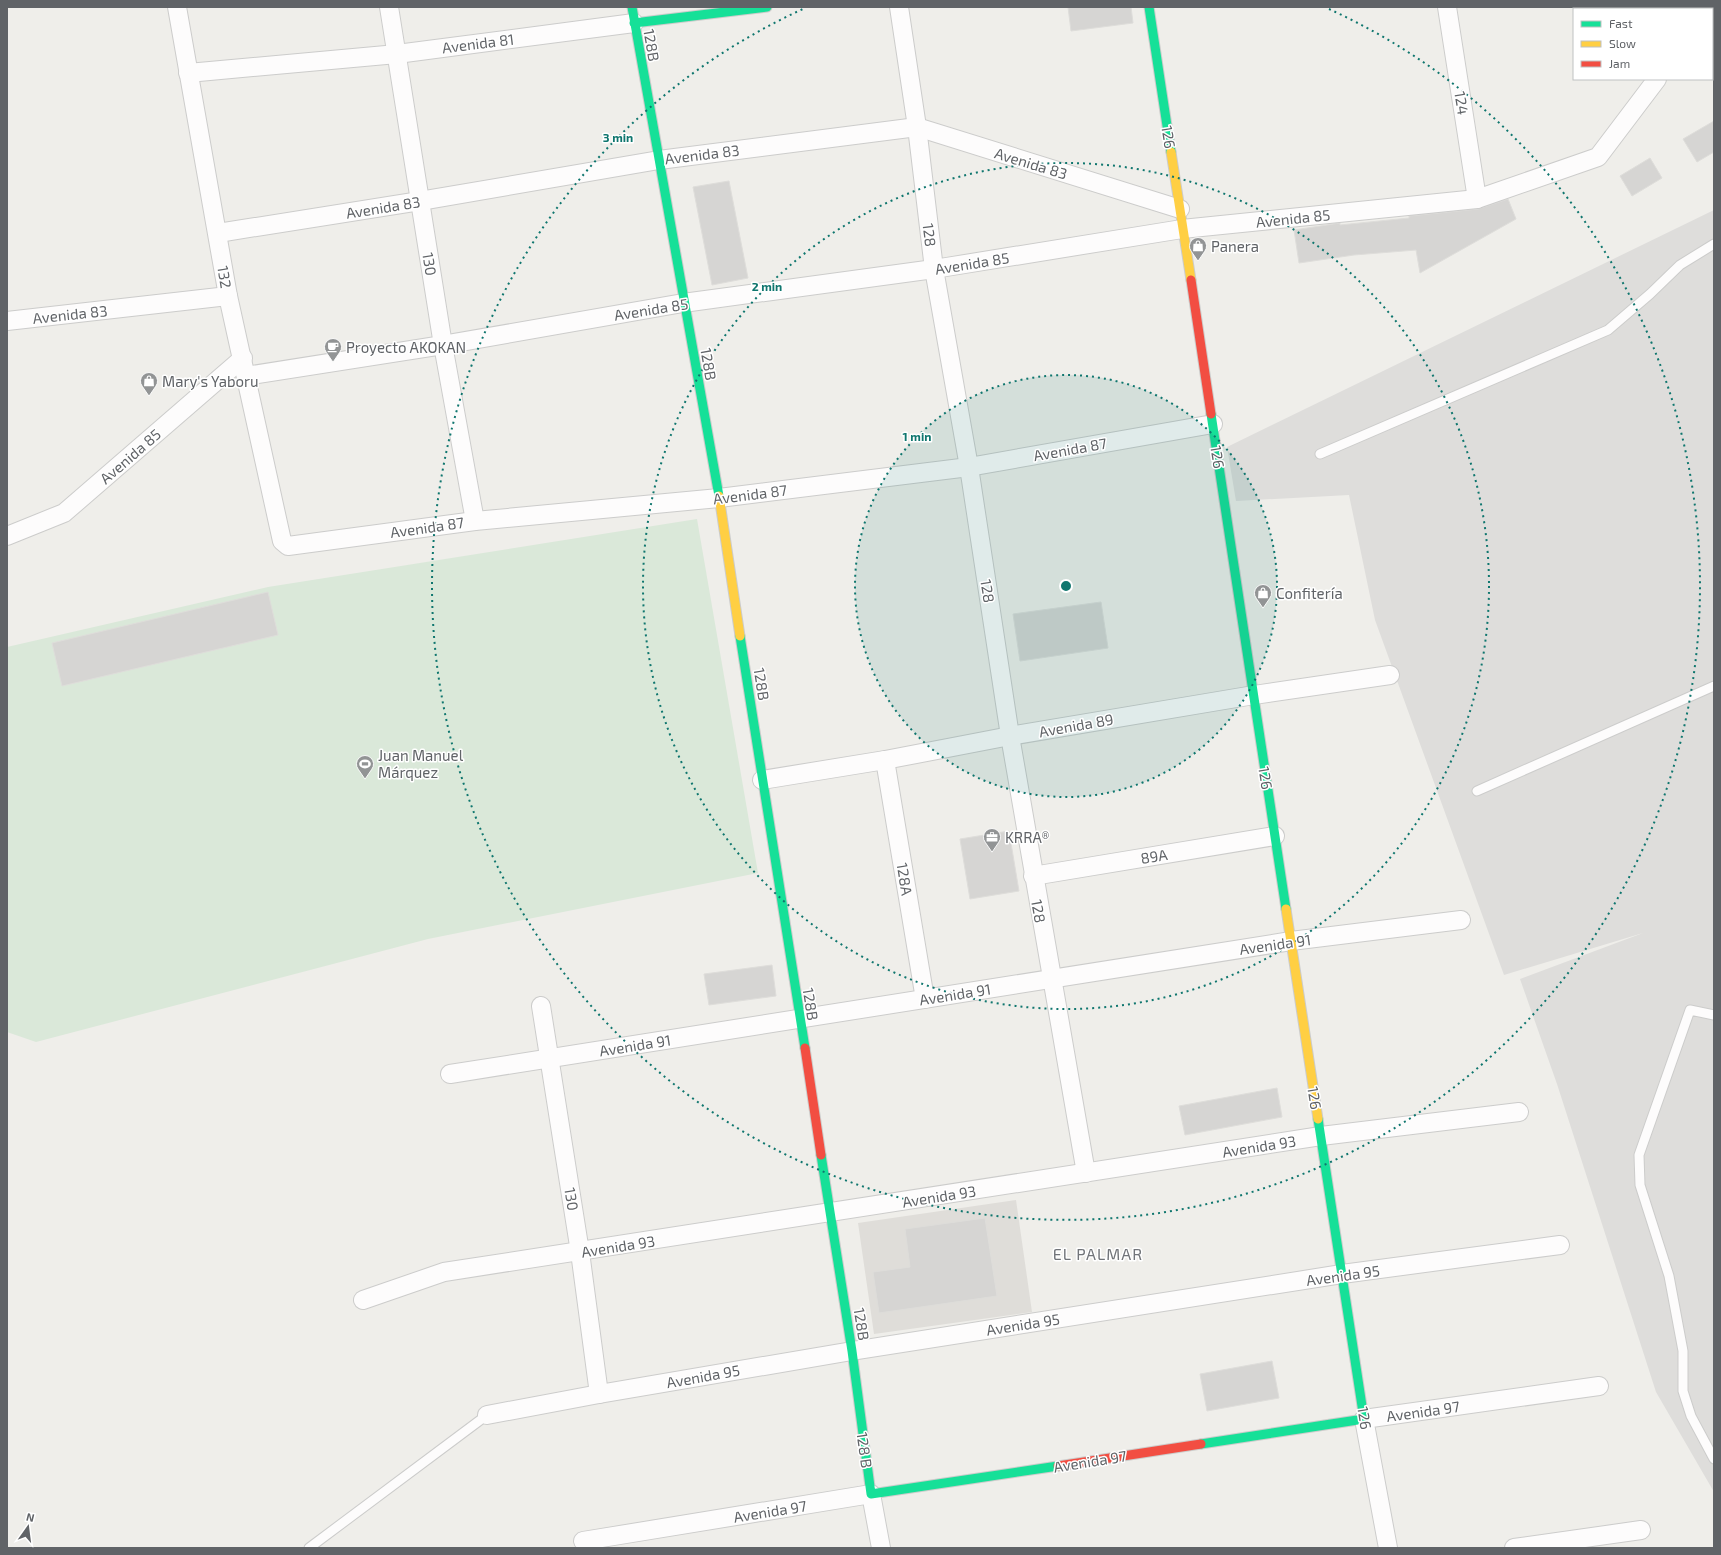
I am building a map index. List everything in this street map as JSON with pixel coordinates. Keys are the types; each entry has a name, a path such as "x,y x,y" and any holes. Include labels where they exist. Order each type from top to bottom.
{"street":[{"name":"132","path":"177,7 228,296 243,358 282,541 284,544"},
{"name":"130","path":"389,7 443,345 475,521"},
{"name":"Avenida 81","path":"188,73 397,54 633,15 767,7"},
{"name":"128","path":"899,7 934,269 969,467 1033,876 1086,1173"},
{"name":"126","path":"1149,7 1364,1419 1388,1548"},
{"name":"124","path":"1447,7 1477,199"},
{"name":"128B","path":"633,15 719,498 852,1351"},
{"name":"Avenida 85","path":"246,376 443,345 684,303 934,269 1182,229 1477,199 1598,157 1656,80"},
{"name":"Avenida 83","path":"218,233 420,201 659,160 916,127 1180,210"},
{"name":"Avenida 83","path":"7,321 228,296"},
{"name":"Avenida 85","path":"7,536 64,513 243,358"},
{"name":"Avenida 87","path":"284,544 288,546 475,521 719,498 969,467 1213,424"},
{"name":"Avenida 89","path":"762,780 885,760 1010,736 1254,695 1390,675"},
{"name":"128A","path":"885,760 925,999"},
{"name":"89A","path":"1033,876 1275,836"},
{"name":"Avenida 91","path":"450,1074 1291,941 1461,920"},
{"name":"130","path":"541,1006 551,1059 580,1252 599,1394"},
{"name":"Avenida 93","path":"363,1300 444,1272 1321,1136 1518,1112"},
{"name":"Avenida 95","path":"487,1415 599,1394 852,1351 1342,1274 1560,1245"},
{"name":"128 B","path":"852,1351 871,1494 881,1548"},
{"name":"Avenida 97","path":"583,1541 871,1494 1364,1419 1599,1386"},
{"path":"1514,1548 1641,1530"}],"lane":[{"path":"1320,454 1608,330 1650,294 1680,265 1714,244"},
{"path":"1477,791 1714,686"},
{"path":"1714,1015 1690,1010 1639,1155 1640,1185 1669,1276 1683,1351 1683,1391 1691,1416 1714,1459"},
{"path":"309,1548 487,1415"}],"shaded area":[{"path":"1714,210 1714,1492 1656,1392 1557,1084 1520,979 1643,933 1504,975 1375,620 1349,495 1236,501 1227,447"},
{"path":"1016,1200 1032,1312 874,1334 858,1223"}],"green space":[{"name":"Juan Manuel Márquez","path":"697,519 758,873 428,939 36,1042 7,1032 7,647 268,587"}],"building":[{"path":"1068,7 1131,7 1133,23 1071,31"},
{"path":"1714,121 1714,152 1697,162 1683,139"},
{"path":"1650,158 1662,178 1632,196 1620,176"},
{"path":"729,181 748,278 712,285 693,187"},
{"path":"1508,199 1516,219 1420,273 1416,250 1354,255 1299,263 1294,230 1340,223 1340,225 1478,209"},
{"path":"268,592 278,635 62,686 52,643"},
{"path":"1101,602 1108,648 1020,661 1013,614"},
{"path":"1009,831 1019,891 970,899 960,839"},
{"path":"772,965 776,996 709,1005 704,974"},
{"path":"1277,1088 1282,1117 1185,1135 1179,1106"},
{"path":"985,1218 997,1296 879,1313 873,1272 910,1267 905,1229"},
{"path":"1272,1361 1279,1398 1207,1411 1200,1374"}],"traffic: fast":[{"path":"632,7 719,496"},
{"path":"634,23 767,7"},
{"path":"1149,7 1171,152"},
{"path":"1211,414 1286,909"},
{"path":"740,636 805,1048"},
{"path":"1201,1444 1364,1419 1318,1119"},
{"path":"821,1155 852,1351 871,1494 1058,1466"}],"traffic: slow":[{"path":"1171,152 1191,280"},
{"path":"719,496 740,636"},
{"path":"1286,909 1318,1119"}],"traffic: jam":[{"path":"1191,280 1211,414"},
{"path":"805,1048 821,1155"},
{"path":"1058,1466 1201,1444"}],"place":[{"name":"Panera","path":"1198,261"},
{"name":"Proyecto AKOKAN","path":"333,362"},
{"name":"Mary's Yaboru","path":"149,396"},
{"name":"Confitería","path":"1263,608"},
{"name":"Juan Manuel Márquez","path":"365,779"},
{"name":"KRRA®","path":"992,852"}],"district":[{"name":"EL PALMAR","path":"1098,1253"}]}
